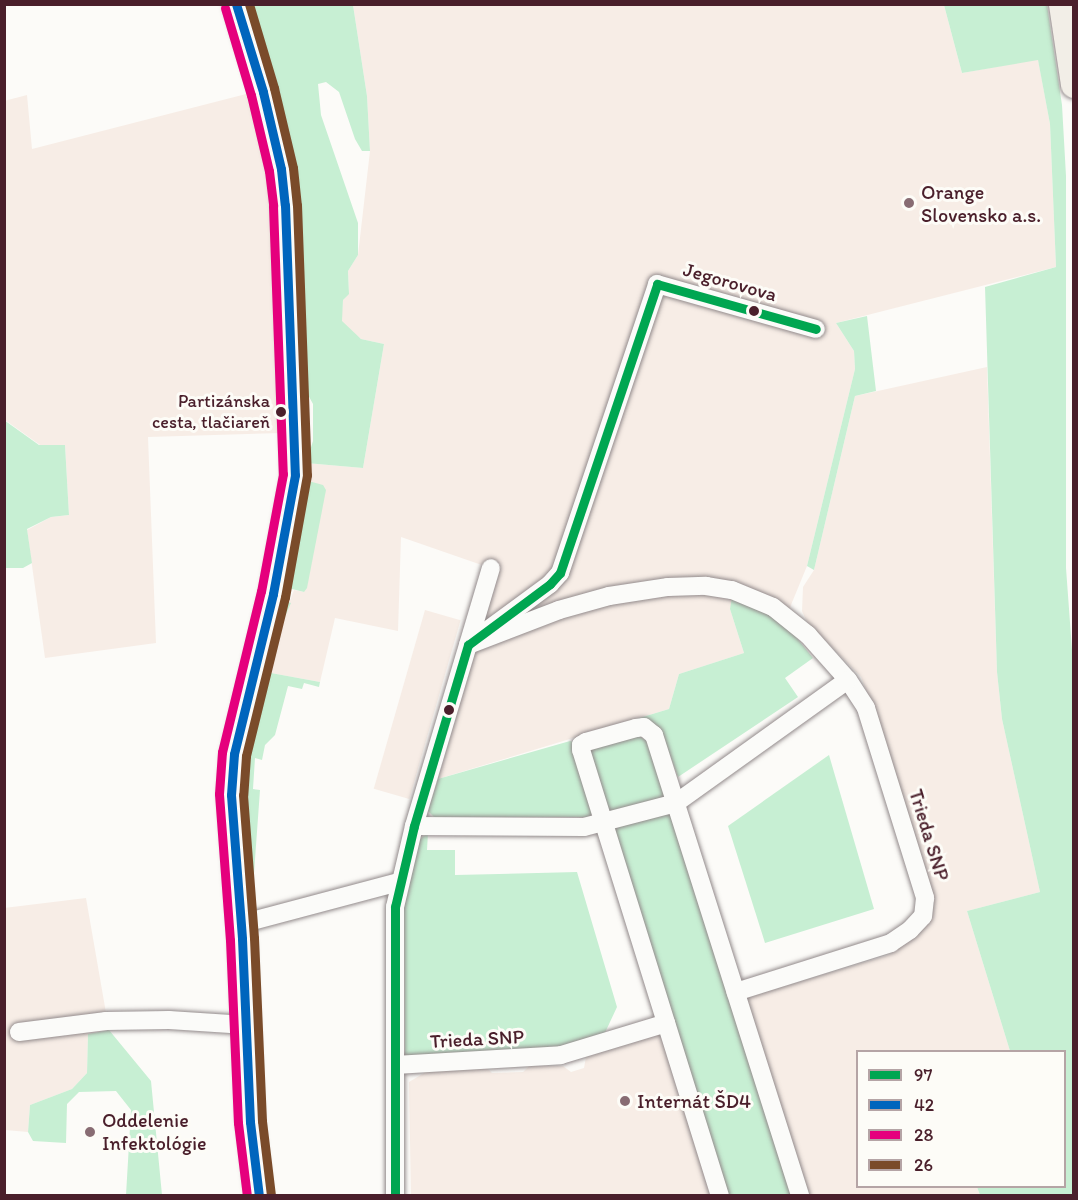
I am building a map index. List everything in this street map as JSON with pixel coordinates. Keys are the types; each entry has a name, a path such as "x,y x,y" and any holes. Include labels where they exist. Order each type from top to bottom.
{"main road":[{"path":"1062,4 1074,84"}],"street":[{"path":"236,4 263,92 282,178 288,235 295,475 273,594 234,754 231,795 241,924 250,1122 259,1196"},
{"name":"Jegorovova","path":"468,645 550,584 560,573 657,284 816,329"},
{"path":"395,1196 395,907 399,882 414,826 491,568"},
{"name":"Trieda SNP","path":"468,645 555,612 609,596 657,588 706,586 732,590 773,608 808,635 848,680 866,708 926,908 923,916 910,930 891,943 736,992"},
{"path":"414,826 584,827 676,803 848,680"},
{"path":"720,1196 581,750 581,745 586,742 636,728 649,730 654,735 800,1196"},
{"path":"241,924 399,882"},
{"path":"19,1032 106,1021 169,1020 246,1025"},
{"name":"Trieda SNP","path":"395,1065 561,1055 666,1023"}],"shaded area":[{"path":"353,5 944,5 962,73 1038,59 1050,124 1056,267 836,323 854,351 855,369 807,566 784,622 730,609 744,653 679,674 669,709 438,779 499,571 401,537 398,631 335,618 320,682 271,673 280,628 294,590 304,592 306,463 363,468 384,344 361,339 341,322 343,300 349,293 348,271 358,255 370,151 367,96"},
{"path":"250,93 266,158 274,226 282,433 148,437 156,643 45,658 27,530 51,517 69,515 65,445 40,445 5,420 4,101 27,95 32,149"},
{"path":"987,367 997,672 1002,719 1040,892 967,911 1010,1050 856,1050 856,1188 977,1188 980,1195 791,1195 729,1003 889,955 921,927 933,910 934,902 872,705 861,677 807,622 802,611 803,587 814,570 855,396"},
{"path":"425,610 461,620 409,799 374,789"},
{"path":"86,898 109,1030 88,1034 87,1073 72,1089 30,1105 28,1132 5,1130 4,908"},
{"path":"672,1030 724,1195 411,1195 409,1082 429,1070 487,1068 492,1073 523,1072 529,1066 563,1066 571,1072 584,1068 586,1057"}],"green space":[{"path":"249,5 353,5 367,96 370,151 362,151 355,139 339,92 326,82 318,84 321,115 358,223 358,255 348,271 349,294 343,300 342,321 361,339 384,344 363,468 306,463 313,441 313,404 300,380 286,149"},
{"path":"944,5 1047,5 1062,105 1066,176 1066,568 1074,677 1073,1195 980,1195 977,1188 1066,1188 1066,1050 1010,1050 967,911 1040,892 1002,719 997,672 985,287 1056,267 1050,124 1038,60 962,73"},
{"path":"867,316 876,391 855,396 814,570 807,566 855,369 854,351 836,323"},
{"path":"4,420 39,445 65,445 69,515 51,517 27,529 32,563 23,568 5,568"},
{"path":"305,480 323,485 326,490 307,588 304,592 288,588 286,584"},
{"path":"732,597 784,622 813,658 785,678 798,697 678,777 663,736 613,726 669,709 679,674 744,653 730,609"},
{"path":"285,601 291,603 280,628 271,673 320,682 319,687 304,683 302,689 288,686 275,735 265,745 262,760 255,758 253,789 260,790 250,907 243,845 242,772 282,603"},
{"path":"639,736 651,744 669,812 791,1195 724,1195 613,835 587,817 434,817 428,811 438,779 570,741 591,747"},
{"path":"829,755 874,909 765,943 728,826"},
{"path":"428,833 427,850 455,850 455,875 577,872 617,1007 603,1037 555,1050 405,1056 404,907 420,839"},
{"path":"109,1030 151,1081 162,1195 126,1195 131,1110 116,1091 79,1092 67,1104 66,1143 33,1141 28,1132 30,1105 72,1089 87,1073 88,1034"}],"transit line":[{"name":"42","path":"236,4 263,92 281,169 285,205 295,475 273,594 234,754 231,795 242,939 250,1122 259,1196"},
{"name":"26","path":"249,4 274,88 293,168 297,205 307,475 285,597 246,756 243,795 254,938 262,1121 271,1195"},
{"name":"28","path":"225,8 251,95 269,171 273,206 283,474 261,591 222,752 219,794 230,940 238,1123 247,1196"},
{"name":"97","path":"395,1196 395,907 414,826 468,645 550,584 560,573 657,284 816,329"}],"place":[{"name":"Orange Slovensko a.s.","path":"909,203"},
{"name":"Partizánska cesta, tlačiareň","path":"281,412"},
{"name":"Internát ŠD4","path":"625,1101"},
{"name":"Oddelenie Infektológie","path":"90,1132"}]}
